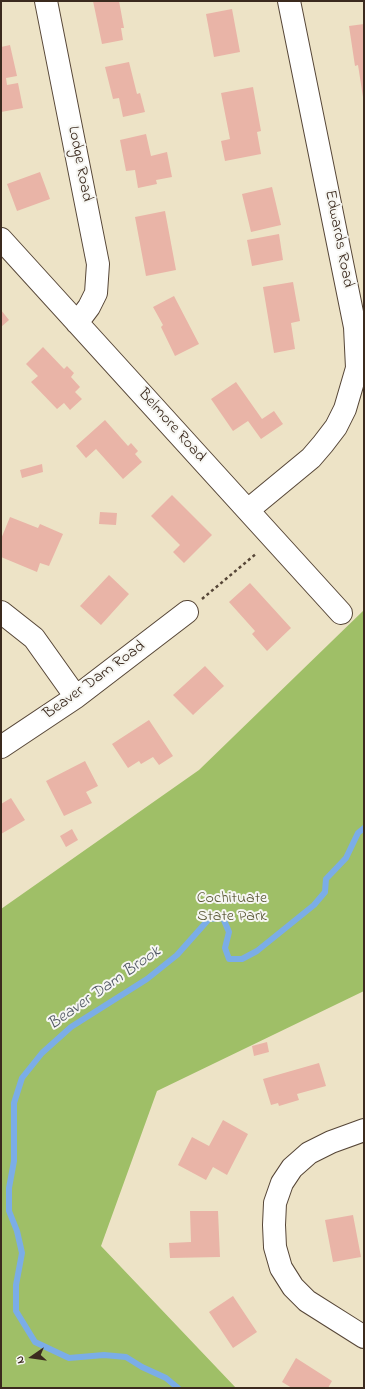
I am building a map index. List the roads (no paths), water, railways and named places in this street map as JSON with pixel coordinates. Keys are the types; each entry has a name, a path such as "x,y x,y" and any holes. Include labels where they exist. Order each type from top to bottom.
{"street":[{"name":"Lodge Road","path":"46,1 98,264 96,293 89,307 77,323"},
{"name":"Edwards Road","path":"248,510 311,458 323,444 336,427 344,409 357,368 356,327 289,1"},
{"name":"Belmore Road","path":"1,239 341,613"},
{"path":"1,612 34,638 76,697"},
{"name":"Beaver Dam Road","path":"1,747 76,697 182,615"},
{"path":"364,1130 331,1142 315,1150 292,1168 282,1183 275,1203 274,1225 275,1247 281,1268 293,1287 307,1301 364,1337"}],"waterway":[{"name":"Beaver Dam Brook","path":"178,1388 166,1378 142,1367 126,1357 104,1355 69,1358 35,1342 16,1311 16,1285 22,1253 17,1231 9,1211 9,1188 14,1161 14,1103 22,1078 42,1053 71,1027 147,979 177,955 209,919 223,918 229,932 225,948 229,959 242,959 257,951 314,905 325,892 326,879 346,858 358,833 364,828"}],"park label":[{"name":"Cochituate State Park","path":"232,908"}]}
